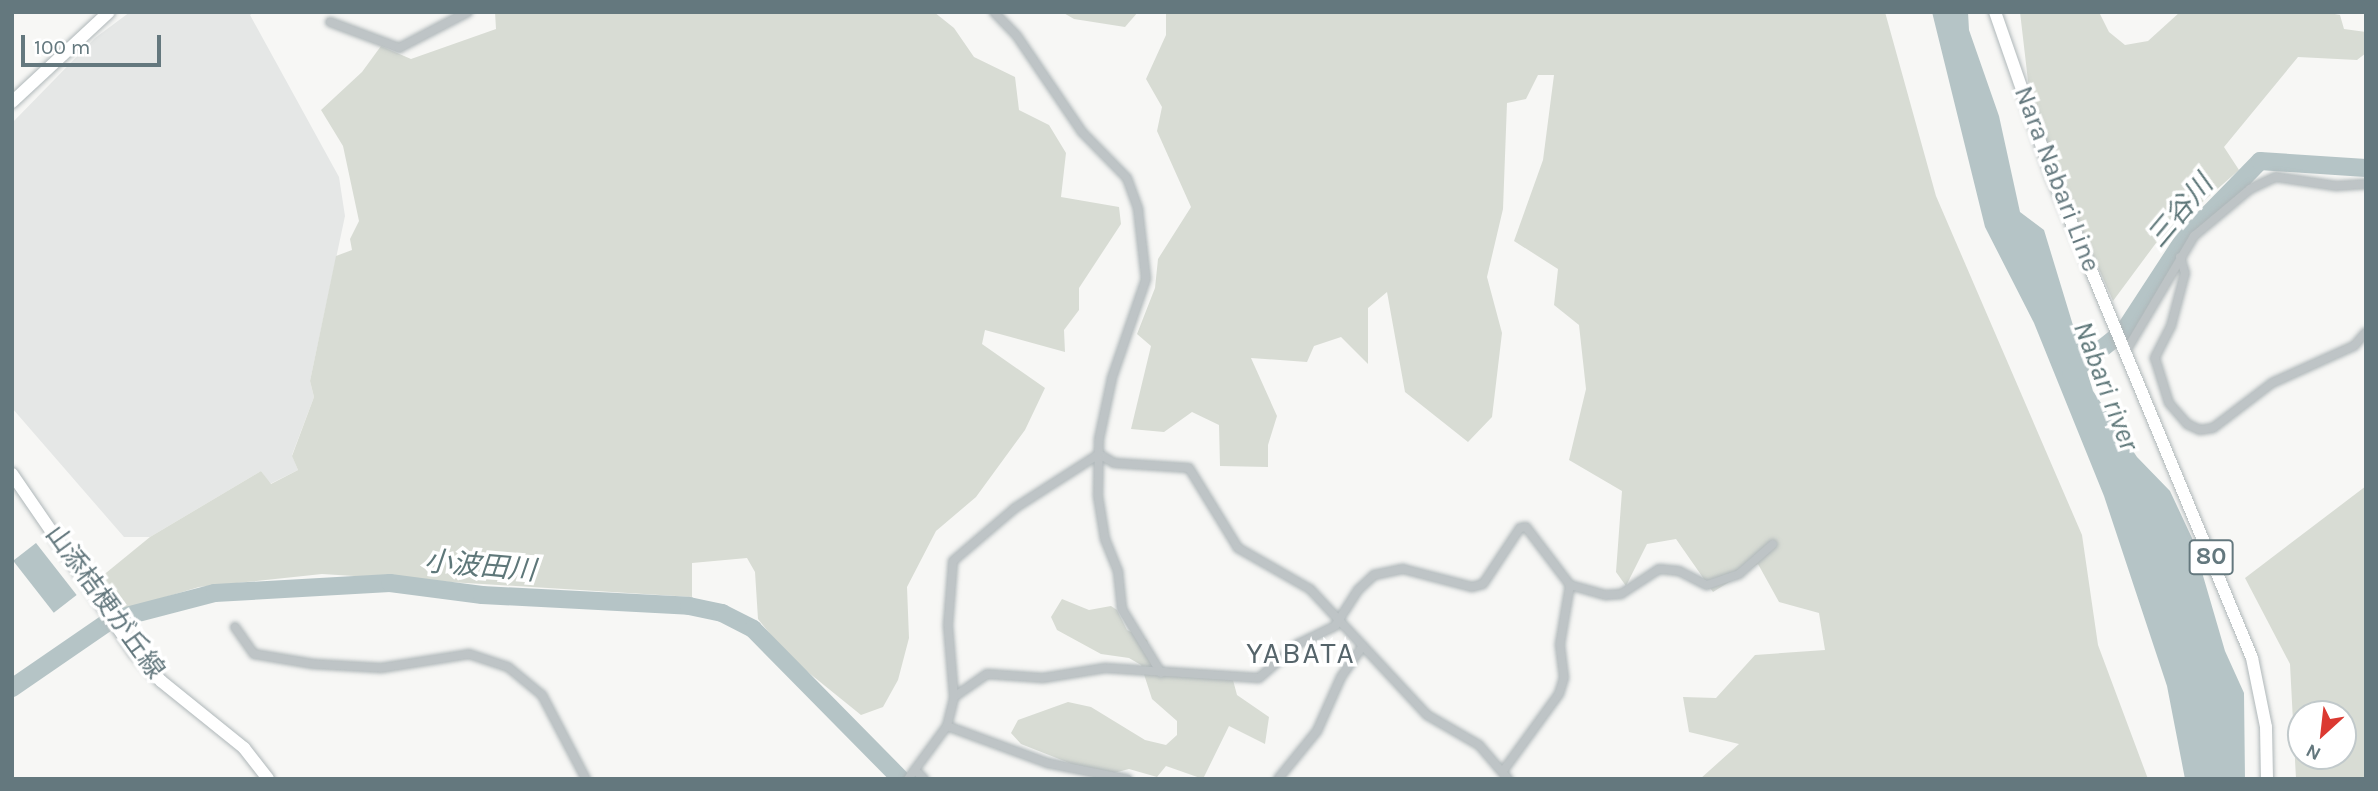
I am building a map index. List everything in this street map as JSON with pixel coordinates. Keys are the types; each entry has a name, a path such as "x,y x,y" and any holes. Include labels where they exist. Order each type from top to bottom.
{"main road":[{"name":"Nara Nabari Line","path":"1995,12 2044,155 2124,347 2151,423 2183,487 2252,658 2266,727 2267,779"},
{"path":"12,102 108,13"},
{"name":"山添桔梗が丘線","path":"12,474 127,640 161,681 244,748 268,779"}],"street":[{"path":"330,22 399,48 468,12"},
{"path":"994,12 1017,36 1082,132 1127,178 1138,209 1146,279 1112,378 1099,454 1098,496 1105,539 1118,570 1122,609 1161,673"},
{"path":"2124,347 2180,257 2221,212 2250,189 2276,177 2336,186 2366,184"},
{"path":"2180,257 2185,272 2171,326 2155,358 2169,403 2187,424 2200,430 2213,428 2272,383 2354,346 2366,332"},
{"path":"1099,454 1114,463 1189,468 1238,548 1310,589 1340,617 1427,715 1479,745 1508,779"},
{"path":"924,779 912,774 947,726 954,698 947,625 953,561 1015,508 1099,454"},
{"path":"954,698 987,674 1043,678 1105,668 1259,678 1284,653 1321,636 1340,617 1365,582 1387,571 1403,569 1472,587 1483,584 1520,528 1526,527 1570,585 1606,595 1621,594 1650,573 1666,568 1707,585 1739,575 1773,544"},
{"path":"1503,771 1559,694 1564,678 1560,644 1570,585"},
{"path":"235,627 254,654 313,664 381,668 469,654 508,667 542,695 586,779"},
{"path":"1278,779 1317,731 1341,677 1363,646"},
{"path":"947,726 1047,763 1127,779"}],"shaded area":[{"path":"130,12 254,12 250,15 339,177 345,216 310,381 314,397 292,455 298,470 270,484 261,471 150,537 124,537 12,408 12,123 95,38"},
{"path":"495,12 934,12 954,28 974,57 1015,77 1019,110 1049,125 1066,153 1061,197 1119,207 1121,224 1079,288 1079,310 1064,330 1065,352 985,330 982,344 1045,388 1025,430 976,497 936,531 907,587 909,638 898,680 883,707 861,715 788,656 758,619 755,572 747,558 692,563 692,597 322,574 199,587 122,610 101,577 150,537 261,471 271,484 298,470 292,456 314,397 310,381 336,256 352,250 350,239 359,221 343,146 321,110 362,72 381,46 411,59 496,29"},
{"path":"1062,12 1138,12 1125,27 1074,19"},
{"path":"1166,12 1885,12 1936,196 2082,535 2098,645 2148,779 1700,779 1739,744 1689,732 1683,697 1716,698 1755,655 1825,650 1819,613 1779,602 1758,564 1713,592 1676,539 1647,544 1626,586 1616,572 1622,491 1569,460 1586,389 1579,325 1554,305 1558,269 1514,241 1543,160 1554,75 1538,75 1526,99 1507,103 1503,209 1487,277 1502,333 1492,417 1468,442 1405,392 1387,292 1368,308 1368,364 1341,337 1314,346 1307,362 1251,358 1277,416 1268,445 1268,467 1220,466 1219,425 1192,412 1164,432 1131,429 1151,346 1137,334 1155,288 1158,259 1191,207 1157,131 1162,107 1146,79 1166,35"},
{"path":"1932,12 1968,12 1969,30 1999,116 2020,212 2044,230 2093,391 2137,457 2170,491 2192,538 2225,651 2244,693 2245,779 2185,779 2167,686 2104,496 2034,323 1985,227"},
{"path":"2020,12 2099,12 2109,32 2125,45 2148,41 2180,12 2324,12 2340,15 2344,29 2366,32 2366,53 2357,60 2298,57 2224,147 2239,170 2156,243 2113,301 2050,157 2028,81"},
{"path":"2366,486 2366,779 2296,779 2296,770 2357,770 2357,700 2292,700 2290,664 2245,578"},
{"path":"36,543 77,595 54,613 13,561"},
{"path":"1062,599 1089,610 1111,606 1117,610 1127,630 1147,640 1155,668 1160,672 1233,680 1237,695 1269,717 1265,744 1229,726 1203,779 1166,766 1157,777 1129,769 1110,774 1087,770 1021,744 1011,733 1018,720 1068,702 1091,707 1145,740 1166,745 1177,735 1177,721 1152,699 1141,665 1129,658 1101,654 1057,630 1051,617"}],"waterway":[{"name":"三谷川","path":"2071,373 2124,331 2184,239 2260,161 2366,168"},
{"name":"小波田川","path":"12,688 111,620 215,593 390,583 482,595 689,606 722,613 753,629 901,779"}],"district":[{"name":"YABATA","path":"1301,653"}],"water label":[{"name":"Nabari river","path":"2106,386"}]}
